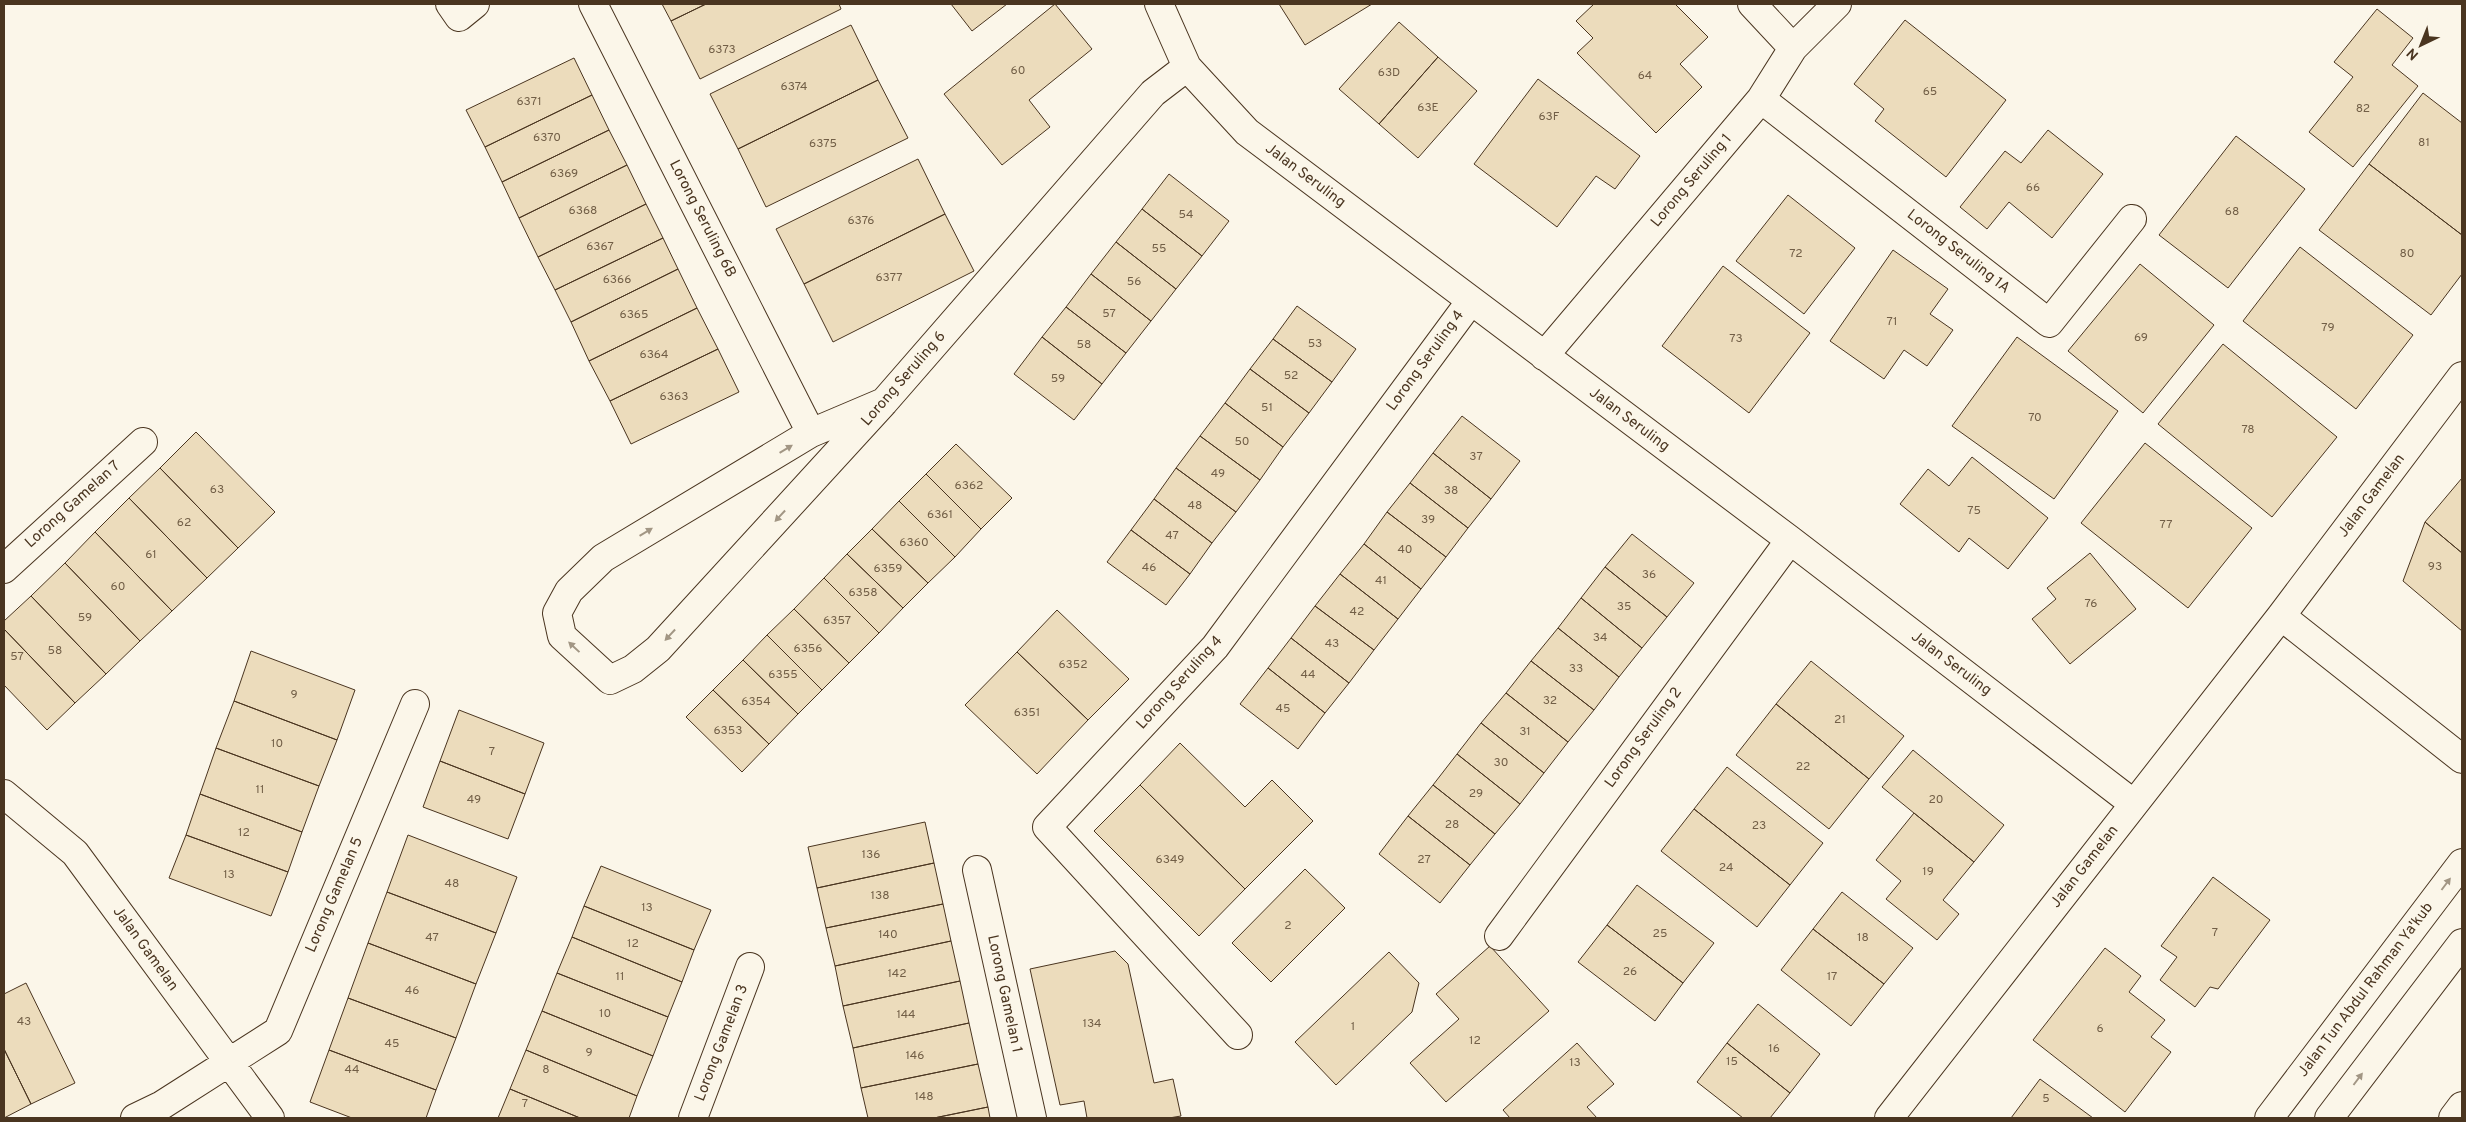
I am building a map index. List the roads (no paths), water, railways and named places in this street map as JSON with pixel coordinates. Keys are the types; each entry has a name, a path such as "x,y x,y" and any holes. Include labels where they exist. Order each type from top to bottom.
{"street":[{"path":"450,4 459,17 476,4"},
{"name":"Lorong Seruling 6B","path":"593,4 811,434"},
{"name":"Jalan Seruling","path":"1159,4 1187,67 1247,132 1470,302 1790,540 2134,804"},
{"path":"1752,4 1793,48"},
{"name":"Lorong Seruling 1","path":"1544,356 1761,99 1793,48 1837,4"},
{"name":"Lorong Seruling 6","path":"811,434 603,558 569,591 557,613 562,636 610,680 633,669 658,648 884,402 1153,93 1187,67"},
{"name":"Lorong Seruling 1A","path":"1761,99 2049,323 2132,219"},
{"name":"Lorong Seruling 4","path":"1238,1035 1047,827 1215,647 1470,302"},
{"name":"Jalan Gamelan","path":"1889,1118 2281,616 2462,376"},
{"path":"811,434 884,402"},
{"name":"Lorong Gamelan 7","path":"4,569 143,442"},
{"name":"Lorong Seruling 2","path":"1499,936 1790,540"},
{"path":"2281,616 2462,759"},
{"name":"Lorong Gamelan 5","path":"136,1118 162,1105 278,1031 415,704"},
{"name":"Jalan Gamelan","path":"4,794 75,853 270,1118"},
{"name":"Jalan Tun Abdul Rahman Ya'kub","path":"2269,1118 2462,863"},
{"name":"Lorong Gamelan 1","path":"977,870 1032,1118"},
{"path":"2329,1118 2462,943"},
{"name":"Lorong Gamelan 3","path":"693,1118 750,967"},
{"path":"2453,1118 2462,1106"}]}
